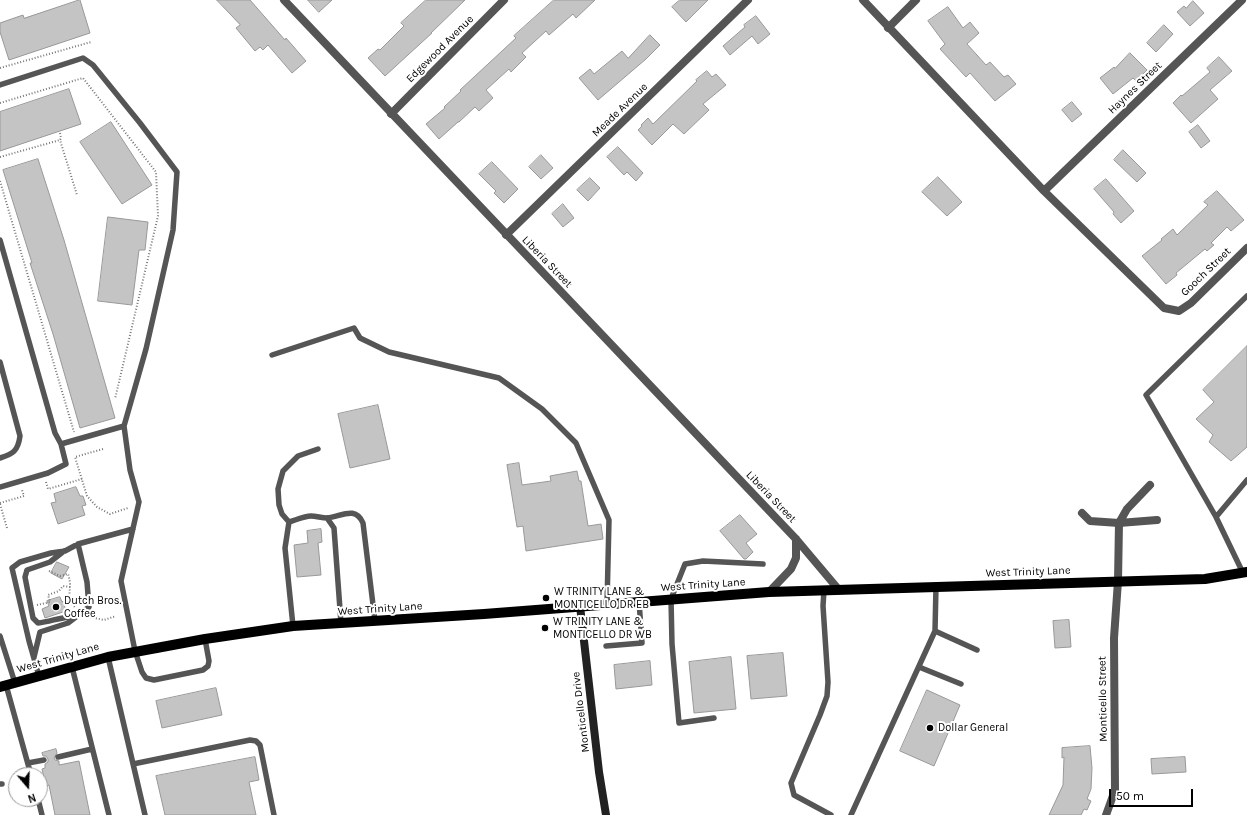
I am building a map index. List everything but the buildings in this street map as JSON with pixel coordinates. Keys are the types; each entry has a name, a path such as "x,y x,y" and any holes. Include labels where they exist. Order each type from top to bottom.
{"main road":[{"name":"West Trinity Lane","path":"7,685 135,651 293,626 769,592 1212,579 1245,573"}],"street":[{"name":"Liberia Street","path":"284,0 796,539 839,590"},
{"name":"Edgewood Avenue","path":"391,114 504,0"},
{"name":"Meade Avenue","path":"506,235 748,0"},
{"path":"863,0 1044,191"},
{"path":"888,28 916,0"},
{"name":"Haynes Street","path":"1044,191 1242,0"},
{"name":"Gooch Street","path":"1044,191 1164,308 1179,311 1191,304 1247,248"},
{"path":"1118,523 1127,509 1150,485"},
{"path":"1082,513 1090,521 1118,523 1157,520"},
{"name":"Monticello Street","path":"1106,815 1115,790 1114,638 1118,581 1118,523"},
{"name":"Liberia Street","path":"769,592 791,569 796,558 796,539"},
{"name":"Monticello Drive","path":"580,606 599,772 606,815"}],"lane":[{"path":"0,85 83,58 93,65 177,172 173,230 146,349 124,426 130,470 139,502 121,581 135,651 142,672 146,678 154,680 202,670 208,666 209,661 205,639"},
{"path":"0,240 55,433 62,444 66,464 48,473 0,487"},
{"path":"1245,573 1216,517 1146,395 1247,296"},
{"path":"272,355 354,328 360,338 389,352 499,378 542,409 576,443 609,520 607,604"},
{"path":"0,362 20,436 19,446 12,454 0,458"},
{"path":"62,444 124,426"},
{"path":"293,626 285,548 289,522 282,514 279,505 278,489 283,471 298,456 318,449"},
{"path":"1216,517 1247,480"},
{"path":"289,522 309,516 327,518 340,514 355,514 360,516 363,523 375,621"},
{"path":"327,518 334,528 341,623"},
{"path":"75,617 67,617 45,623 38,623 33,618 25,577 27,570 50,562 64,551 78,544 133,529"},
{"path":"34,658 40,632 68,623 89,607 87,582 78,544"},
{"path":"39,676 29,641 12,568 20,562 51,553 64,551"},
{"path":"714,718 679,723 672,644 671,599 685,564 703,561 763,564"},
{"path":"851,815 935,631 936,586"},
{"path":"824,590 823,606 828,682 827,696 792,783 794,795 831,815"},
{"path":"606,646 642,643 639,602"},
{"path":"935,631 977,650"},
{"path":"0,636 7,685 29,767"},
{"path":"108,657 145,815"},
{"path":"72,667 109,815"},
{"path":"919,667 961,684"},
{"path":"134,764 250,740 256,741 260,745 274,815"},
{"path":"58,757 92,749"},
{"path":"28,763 44,760"}],"path":[{"path":"0,68 91,42"},
{"path":"0,103 84,78 156,172 158,216 115,399"},
{"path":"60,133 60,140 76,195"},
{"path":"0,157 60,140"},
{"path":"0,181 74,432"},
{"path":"103,449 75,457 87,496 97,506 110,514 128,508"},
{"path":"45,480 48,489 82,479"},
{"path":"7,528 0,503 24,496 22,488"},
{"path":"44,570 60,576 68,574 70,587 69,594 72,605 76,608"},
{"path":"34,599 36,605 50,602 48,595 59,591 63,586 70,587"},
{"path":"88,616 104,620 116,616"}],"place":[{"name":"W TRINITY LANE & MONTICELLO DR EB","path":"546,598"},
{"name":"Dutch Bros. Coffee","path":"56,607"},
{"name":"W TRINITY LANE & MONTICELLO DR WB","path":"545,628"},
{"name":"Dollar General","path":"930,728"}]}
